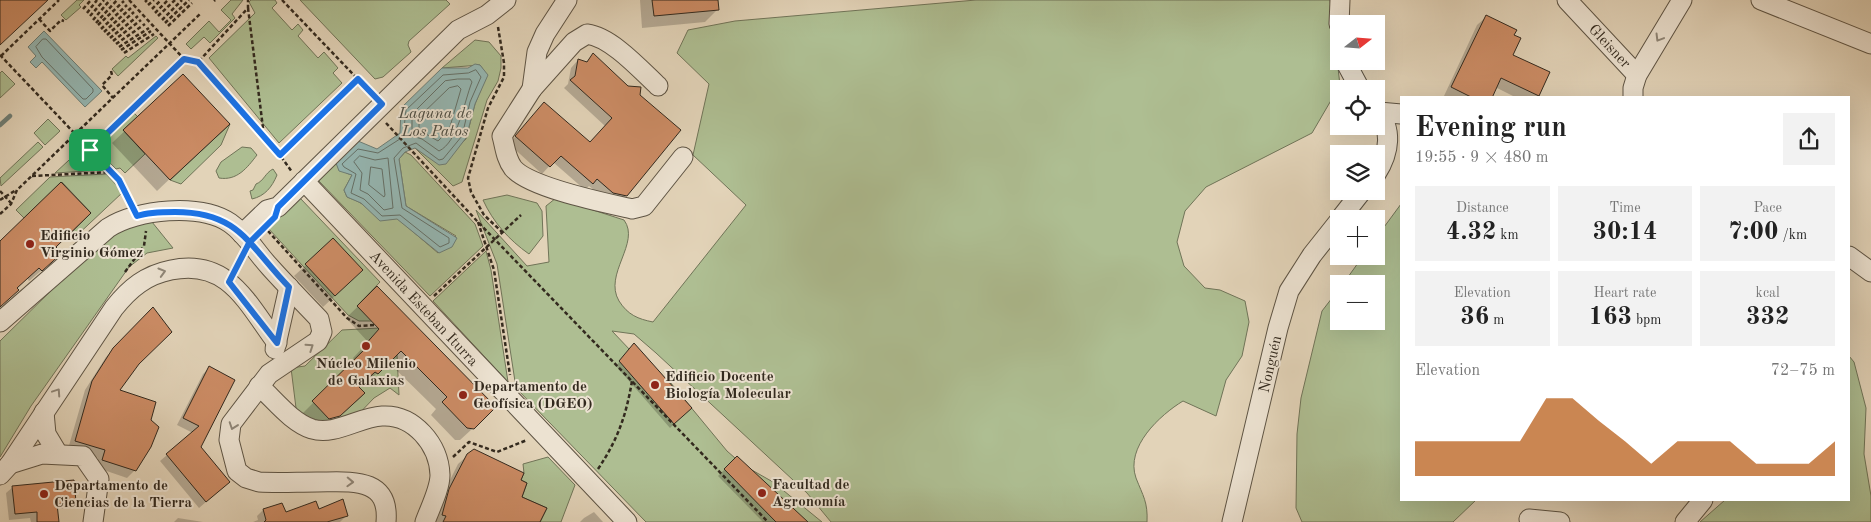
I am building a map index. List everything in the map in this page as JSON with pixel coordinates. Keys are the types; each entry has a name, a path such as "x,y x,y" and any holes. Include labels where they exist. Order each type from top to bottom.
{"street":[{"path":"246,238 275,217 278,207 458,30 487,14 506,0"},
{"path":"532,89 538,52 545,34 567,0"},
{"path":"1339,15 1340,0"},
{"name":"Gleisner","path":"1567,0 1637,75 1632,88 1633,96"},
{"path":"1637,75 1682,0"},
{"path":"1761,0 1871,44"},
{"path":"658,86 608,42 597,35 587,34 574,42 532,89 502,136 506,155 514,169 526,178 543,185 632,209 644,206 683,157"},
{"path":"1385,111 1400,114"},
{"path":"1385,125 1388,132 1388,141 1385,152"},
{"name":"Avenida Esteban Iturra","path":"302,183 423,307 627,522"},
{"name":"Nonguén","path":"1348,210 1355,200"},
{"path":"0,322 108,228 123,218 142,223 168,212 200,213 230,223 246,238 319,319 322,332 318,341 264,380 231,424 229,440 237,471 246,478 259,482 349,482 365,484 382,497 387,509 386,522"},
{"name":"Nonguén","path":"1232,522 1278,328 1289,291 1312,254 1330,232"},
{"path":"1850,257 1871,272"},
{"path":"5,469 114,308 140,282 158,273 188,267 208,269 229,282 277,343"},
{"path":"264,380 277,343 289,287"},
{"path":"264,380 296,422 313,429 330,430 359,420 383,416 401,418 420,430 434,447 439,470 439,482 425,522"},
{"path":"44,412 46,434 58,454"},
{"path":"5,469 33,456 58,454 83,456 99,479 93,522"},
{"path":"1686,522 1702,501"},
{"path":"1529,519 1560,522"}],"path":[{"path":"59,0 0,56 119,180 142,223 144,246 123,275"},
{"path":"84,10 91,0"},
{"path":"87,13 97,0"},
{"path":"90,16 104,0"},
{"path":"96,23 110,0"},
{"path":"96,23 117,0"},
{"path":"130,0 184,59 198,62 264,136 302,183"},
{"path":"148,6 154,0"},
{"path":"152,9 161,0"},
{"path":"155,13 168,0"},
{"path":"158,16 175,0"},
{"path":"162,20 182,0"},
{"path":"165,23 189,0"},
{"path":"248,0 264,136"},
{"path":"282,0 382,104"},
{"path":"96,23 124,1"},
{"path":"168,26 192,4"},
{"path":"102,29 127,5"},
{"path":"107,35 131,8"},
{"path":"198,62 248,8"},
{"path":"107,35 134,12"},
{"path":"0,200 17,190 201,13"},
{"path":"107,35 138,16"},
{"path":"39,20 50,31 61,20 64,21"},
{"path":"113,41 141,20"},
{"path":"116,44 145,24"},
{"path":"491,32 497,25"},
{"path":"121,50 149,28"},
{"path":"121,50 151,31"},
{"path":"121,50 154,34"},
{"path":"90,150 184,59"},
{"path":"112,72 112,75 102,86 113,98"},
{"path":"280,155 358,79"},
{"path":"394,131 494,239 768,522"},
{"path":"31,176 111,172"},
{"path":"0,214 11,204 17,190"},
{"path":"0,191 11,204"},
{"path":"423,307 521,215"},
{"path":"477,221 494,270 514,402"},
{"path":"265,229 347,318 359,326 375,325"},
{"path":"229,282 246,238"},
{"path":"590,483 611,450 627,412 632,381"},
{"path":"439,470 469,442 497,452 534,438"}],"green space":[{"path":"77,0 84,0 79,5 81,7 66,20 61,15"},
{"path":"231,0 243,0 232,14 235,18 210,43 204,37 191,49 186,44 209,21 219,32 231,20 221,10"},
{"path":"251,0 275,0 277,3 272,8 292,30 298,24 303,30 298,36 318,58 324,52 338,68 333,73 342,83 279,143 209,58 255,13 249,2"},
{"path":"300,0 446,0 450,4 409,41 408,45 411,52 383,77 375,79"},
{"path":"976,0 1330,0 1332,15 1330,15 1330,70 1338,70 1339,80 1330,80 1330,102 1312,133 1206,187 1185,211 1177,242 1184,266 1205,288 1220,290 1245,301 1249,322 1242,356 1226,380 1216,416 1183,401 1155,423 1140,444 1135,455 1134,466 1136,478 1146,504 1147,522 831,522 807,493 656,353 634,334 612,331 631,351 670,382 727,451 743,465 773,482 822,522 646,522 516,388 497,264 476,210 527,266 549,262 546,206 556,198 624,220 628,229 628,239 615,280 615,291 622,306 630,313 638,318 653,322 746,205 693,155 709,84 677,53 688,30 735,21"},
{"path":"156,36 158,38 118,76 112,69 126,56 128,58"},
{"path":"475,40 489,42 501,56 501,68 498,81 487,100 462,182 453,186 415,148 424,154 460,145 466,139 475,104 487,75 480,65 442,68"},
{"path":"2,71 15,84 0,98 0,73"},
{"path":"133,112 138,117 123,130 145,154 125,173 120,168 116,169 100,153 99,145"},
{"path":"48,119 60,131 45,145 34,133"},
{"path":"230,124 221,145 181,184 170,180"},
{"path":"38,142 43,147 1,186 0,178"},
{"path":"242,147 251,148 257,155 241,173 231,178 219,178 216,171 221,162"},
{"path":"82,148 103,170 55,173"},
{"path":"405,152 411,155 475,224 483,246 430,296 318,180 336,163 346,173 352,175 344,190 347,197 360,203 382,218 397,218 438,253 456,236 406,206 399,159"},
{"path":"273,169 277,175 273,183 261,196 252,199 250,191"},
{"path":"106,174 123,192 72,240 68,236 91,213 62,182 24,218 16,210 50,177"},
{"path":"507,195 537,203 542,211 543,236 529,254 502,230 483,200"},
{"path":"300,198 380,282 357,306 372,321 359,321 348,315 268,228"},
{"path":"1400,205 1400,501 1475,501 1453,522 1302,522 1296,508 1297,434 1301,398 1322,311 1330,301 1330,330 1385,330 1385,275 1349,275 1357,265 1385,265 1385,226"},
{"path":"152,222 173,248 147,253 129,267 31,406 0,457 0,341 67,275 114,234 134,223"},
{"path":"486,251 491,270 508,382 433,301"},
{"path":"379,328 383,333 371,338 364,345 366,348 313,401 333,422 365,393 359,387 375,372 378,374 397,355 399,395 390,388 374,398 352,421 325,427 309,422 296,408 291,368 305,366 342,330"},
{"path":"1850,357 1854,362 1866,408 1864,454 1871,496 1871,522 1700,522 1724,501 1850,501"},
{"path":"548,457 575,485 561,522 540,522 547,508 522,497 527,483 521,480 524,473 523,464"}],"water":[{"path":"44,31 102,91 85,107 42,62 36,68 30,62 36,56 28,47"},
{"name":"Laguna de Los Patos","path":"475,64 480,65 488,75 475,104 466,138 446,164 439,165 415,148 405,152 399,159 406,206 457,238 452,247 439,253 397,219 380,221 361,203 347,197 344,190 352,175 339,171 336,163 358,141 377,149 400,133 401,108 442,68 468,68"}],"building":[{"path":"0,0 48,0 0,45"},
{"path":"652,0 718,0 719,10 654,16"},
{"path":"1486,15 1517,30 1514,35 1521,38 1513,55 1550,72 1539,96 1501,78 1493,96 1469,96 1451,87"},
{"path":"593,53 628,86 641,87 640,95 681,130 627,196 613,193 597,179 593,184 561,156 550,167 515,136 544,102 590,142 612,118 570,80 575,76 578,59 587,62"},
{"path":"183,74 230,124 170,180 123,130"},
{"name":"Edificio Virginio Gómez","path":"61,182 91,213 56,247 62,253 42,271 39,268 0,307 0,241"},
{"path":"333,238 363,270 335,296 305,264"},
{"path":"377,286 496,407 474,429 467,428 442,402 447,397 401,351 378,374 375,372 359,387 365,393 340,416 329,419 312,401 366,348 364,346 379,329 357,306"},
{"path":"153,307 172,332 139,364 120,390 156,402 151,420 159,427 151,447 136,471 102,460 105,450 75,441 92,381 113,348"},
{"name":"Edificio Docente Biología Molecular","path":"634,343 692,408 674,424 619,361"},
{"path":"209,366 235,380 201,447 230,482 206,502 166,454 199,426 183,418"},
{"path":"474,449 524,473 521,480 527,483 522,497 547,508 540,522 443,522 446,516 442,515 449,489 467,454"},
{"name":"Facultad de Agronomía","path":"737,456 808,522 776,522 724,469"},
{"name":"Departamento de Ciencias de la Tierra","path":"74,480 76,502 57,504 59,522 37,522 37,512 15,514 12,486"},
{"path":"343,499 348,516 327,522 264,522 266,520 263,509 282,503 286,512 316,501 319,509"}],"waterway":[{"path":"0,125 10,116"}],"place":[{"name":"Edificio Virginio Gómez","path":"30,244"},
{"name":"Núcleo Milenio de Galaxias","path":"366,346"},
{"name":"Edificio Docente Biología Molecular","path":"655,385"},
{"name":"Departamento de Geofísica (DGEO)","path":"463,395"},
{"name":"Facultad de Agronomía","path":"762,493"},
{"name":"Departamento de Ciencias de la Tierra","path":"44,494"}],"route":[{"path":"90,150 119,180 137,216 168,212 200,213 230,223 250,242 289,287 277,343 238,291 229,282 248,245 250,242 275,217 278,207 382,104 358,79 280,155 198,62 184,59 90,150"}]}
